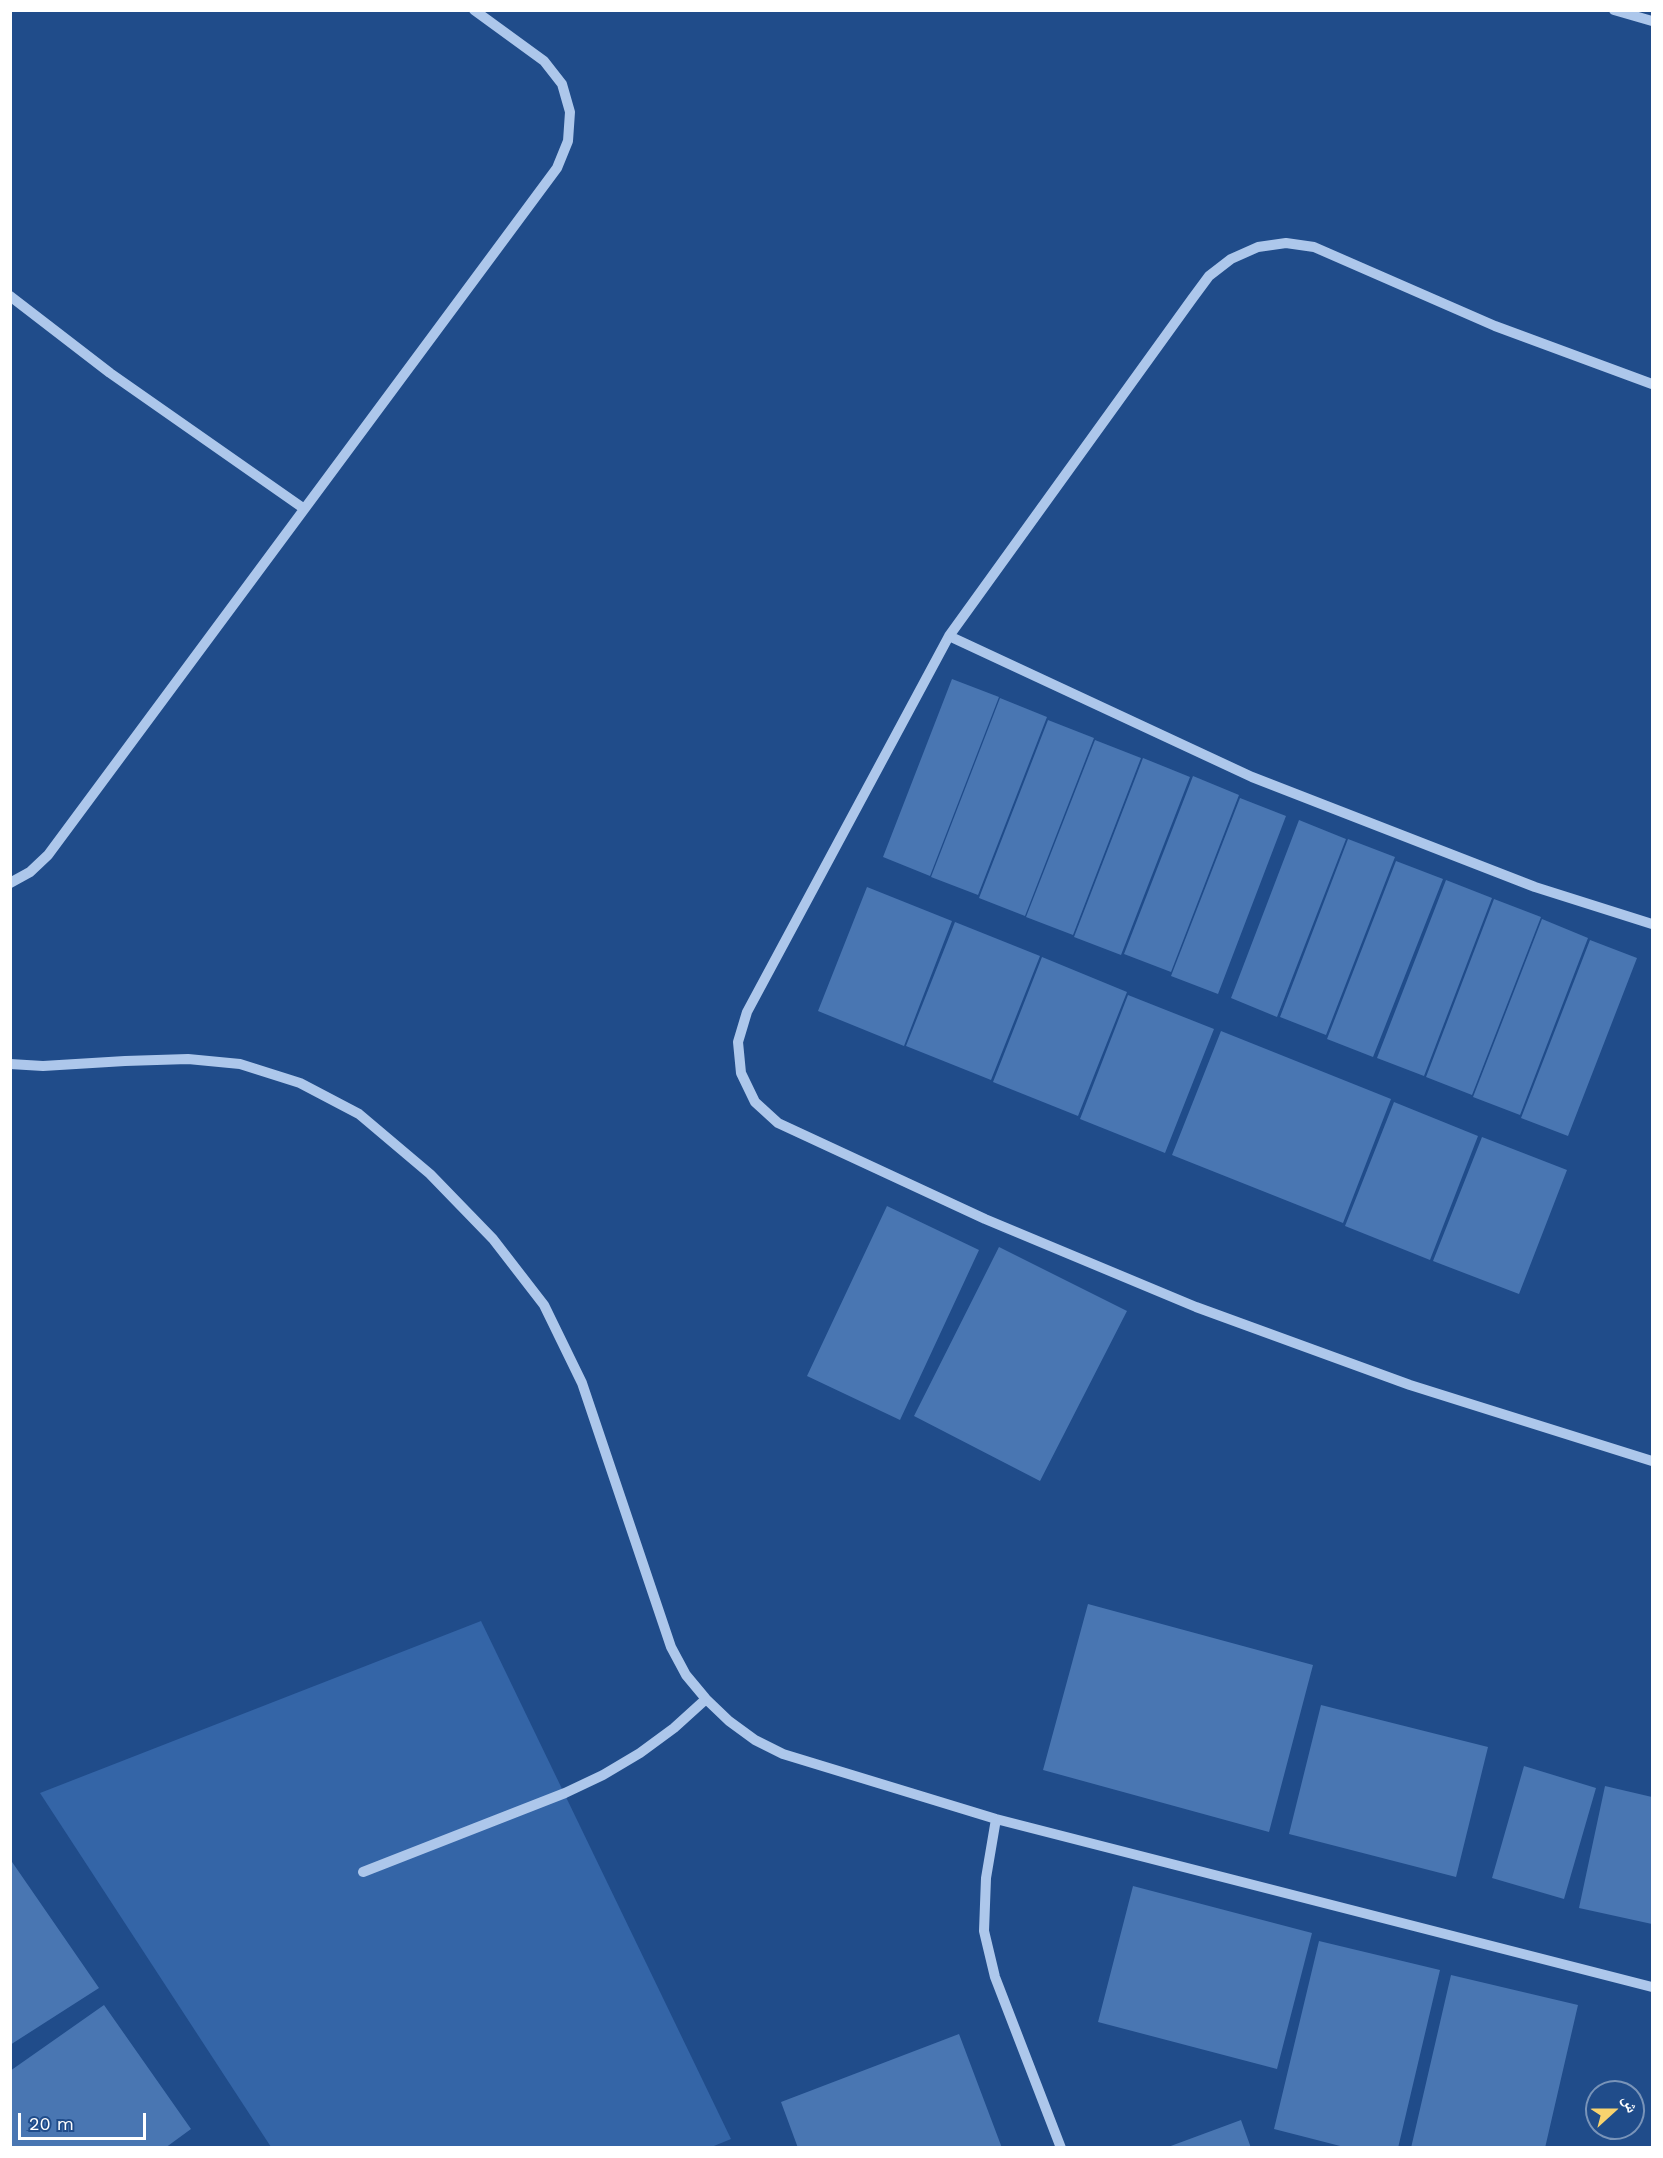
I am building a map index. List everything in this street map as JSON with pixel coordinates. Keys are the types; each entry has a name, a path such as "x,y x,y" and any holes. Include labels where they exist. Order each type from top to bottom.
{"street":[{"path":"10,883 30,872 48,855 557,168 568,141 570,112 562,84 544,61 474,10"},
{"path":"1614,10 1653,21"},
{"path":"1653,384 1495,326 1314,247 1286,243 1258,247 1231,259 1209,276 949,636 747,1012 738,1042 741,1073 755,1102 778,1123 964,1210 1196,1307 1410,1385 1653,1461"},
{"path":"10,296 110,373 303,508"},
{"path":"949,636 1252,777 1534,887 1653,924"},
{"path":"10,1064 43,1066 188,1059 240,1064 300,1083 359,1114 430,1174 493,1239 544,1305 582,1383 671,1647 686,1675 705,1699 755,1740 783,1754 996,1819 1653,1987"},
{"path":"363,1872 565,1793 603,1775 640,1753 674,1728 705,1699"},
{"path":"996,1819 986,1878 984,1931 995,1977 1061,2148"}],"shaded area":[{"path":"481,1621 731,2139 709,2148 271,2147 40,1793"}],"building":[{"path":"952,679 999,697 930,876 883,857"},
{"path":"1000,698 1047,717 978,895 931,877"},
{"path":"1048,720 1094,738 1025,916 979,898"},
{"path":"1095,740 1141,758 1073,935 1026,917"},
{"path":"1143,758 1190,777 1121,955 1074,937"},
{"path":"1193,776 1239,795 1171,972 1124,954"},
{"path":"1240,798 1286,816 1218,994 1171,976"},
{"path":"1299,820 1346,839 1277,1017 1231,998"},
{"path":"1348,839 1395,857 1326,1035 1280,1017"},
{"path":"1396,861 1443,879 1373,1057 1327,1039"},
{"path":"1446,880 1492,898 1424,1076 1377,1058"},
{"path":"867,887 952,921 904,1046 818,1011"},
{"path":"1494,899 1541,917 1472,1095 1426,1077"},
{"path":"1542,919 1588,938 1520,1115 1473,1097"},
{"path":"955,922 1040,956 991,1080 906,1046"},
{"path":"1590,940 1637,958 1568,1136 1521,1118"},
{"path":"1042,957 1127,992 1078,1116 993,1082"},
{"path":"1128,995 1214,1029 1165,1153 1080,1119"},
{"path":"1221,1031 1391,1099 1343,1223 1172,1155"},
{"path":"1394,1102 1478,1136 1430,1260 1345,1226"},
{"path":"1482,1137 1567,1170 1519,1294 1433,1261"},
{"path":"887,1206 979,1250 900,1420 807,1376"},
{"path":"999,1247 1127,1311 1040,1481 914,1416"},
{"path":"1088,1604 1313,1665 1269,1832 1043,1770"},
{"path":"1321,1705 1488,1747 1456,1877 1289,1834"},
{"path":"1524,1766 1596,1788 1564,1899 1492,1878"},
{"path":"1605,1786 1652,1797 1652,1924 1579,1908"},
{"path":"10,1859 99,1988 10,2045"},
{"path":"1133,1886 1312,1933 1277,2069 1098,2022"},
{"path":"1319,1941 1440,1970 1398,2148 1348,2148 1274,2129"},
{"path":"1451,1975 1578,2005 1545,2148 1411,2148"},
{"path":"104,2005 191,2129 165,2148 10,2148 10,2071"},
{"path":"959,2034 1002,2148 798,2148 781,2102"},
{"path":"1241,2120 1251,2148 1168,2148 1168,2147"}]}
